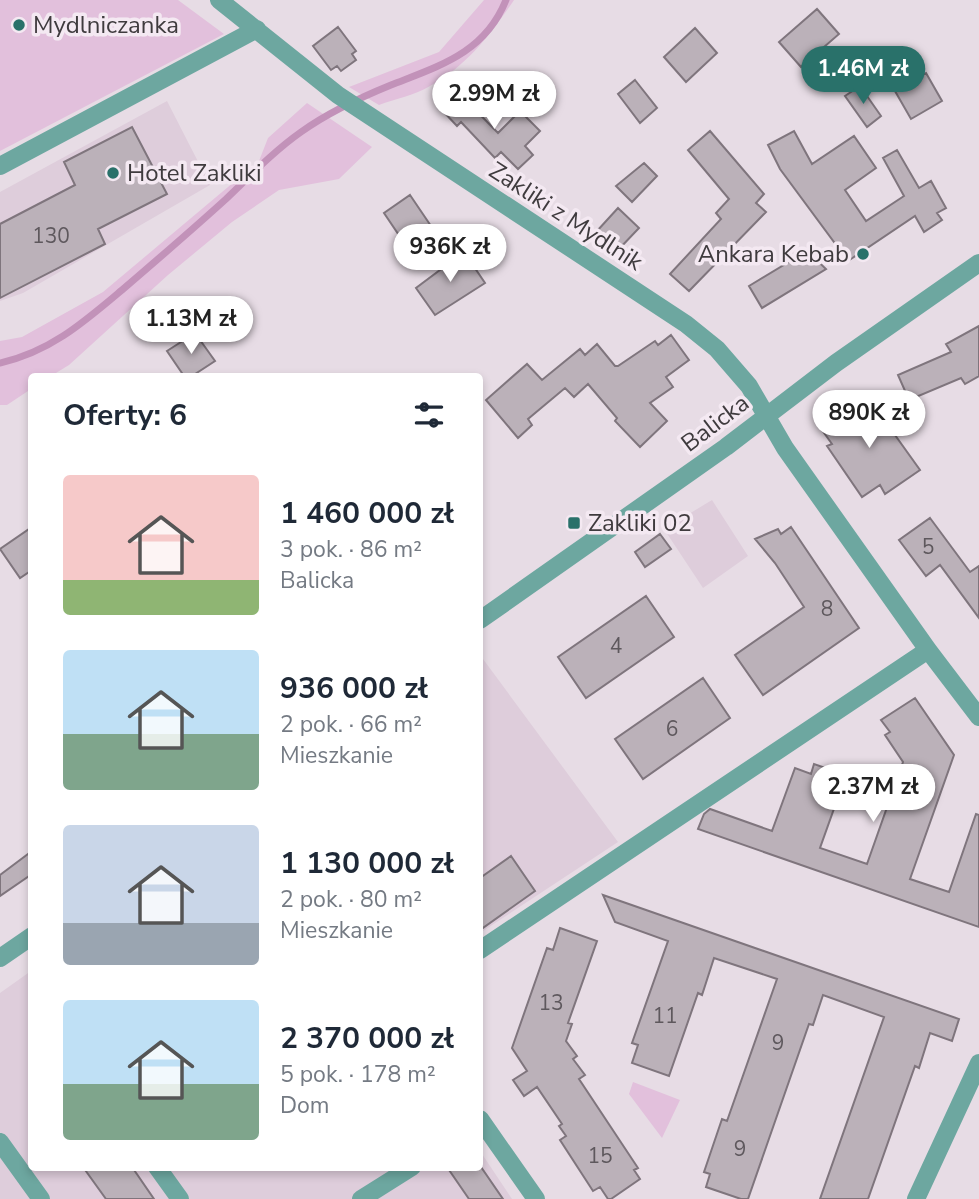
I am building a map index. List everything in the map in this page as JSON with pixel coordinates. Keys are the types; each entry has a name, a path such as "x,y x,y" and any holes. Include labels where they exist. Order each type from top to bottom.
{"street":[{"name":"Zakliki z Mydlnik","path":"219,0 338,94 686,324 731,364 749,386 785,448 928,650 979,717"},
{"path":"0,166 257,29"},
{"name":"Balicka","path":"483,618 726,447 836,363 979,263"},
{"path":"483,948 928,650"},
{"path":"0,958 28,939"},
{"path":"916,1199 979,1063"},
{"path":"483,1129 536,1199"},
{"path":"0,1142 41,1199"},
{"path":"159,1171 180,1199"},
{"path":"360,1199 406,1171"}],"shaded area":[{"path":"0,0 178,0 224,34 0,151"},
{"path":"484,0 514,0 467,59 443,78 418,92 379,105 349,87 439,52"},
{"path":"167,101 210,185 23,293 0,301 0,192"},
{"path":"307,103 372,147 339,179 279,190 232,222 168,275 69,365 56,373 28,373 28,391 7,405 0,405 0,341 22,337 103,292 259,161 268,138"},
{"path":"712,500 748,556 703,588 664,529"},
{"path":"483,659 618,842 483,931"},
{"path":"28,973 28,1171 483,1171 483,1156 512,1199 0,1199 0,993"},
{"path":"633,1082 680,1100 662,1138 629,1094"}],"building":[{"path":"817,9 839,34 801,67 779,42"},
{"path":"338,27 356,51 352,54 356,60 341,71 337,66 331,70 313,46"},
{"path":"695,28 717,53 686,82 664,57"},
{"path":"926,73 942,101 911,119 895,91"},
{"path":"635,80 657,108 640,123 618,94"},
{"path":"860,86 881,116 867,127 845,96"},
{"path":"457,91 498,133 520,111 540,131 525,146 533,155 518,169 501,152 495,158 461,122 457,126 440,108"},
{"path":"132,127 167,194 98,229 105,244 0,298 0,224 75,185 64,162"},
{"path":"710,131 764,194 756,203 766,212 689,291 670,274 721,219 716,213 729,199 688,150"},
{"path":"794,131 812,164 854,136 876,168 845,190 866,221 904,196 883,158 897,150 919,188 931,181 946,208 937,213 942,220 924,232 915,216 848,261 780,169 768,145"},
{"path":"644,163 657,176 632,202 616,186"},
{"path":"410,195 433,229 407,247 384,213"},
{"path":"618,208 639,228 618,250 597,231"},
{"path":"807,251 826,269 762,308 749,286"},
{"path":"464,252 485,283 435,315 416,288"},
{"path":"979,326 979,376 965,384 961,378 909,400 898,375 951,352 946,344"},
{"path":"195,333 215,361 197,373 182,373 167,351"},
{"path":"671,335 689,360 666,377 673,387 650,403 667,421 640,447 615,421 617,418 588,384 574,397 565,388 528,419 532,425 518,438 486,400 527,364 542,380 580,349 585,355 597,344 615,366 618,366 655,341 658,345"},
{"path":"866,399 869,404 872,403 920,470 885,494 880,485 862,497 827,446 832,444 822,430"},
{"path":"930,518 970,572 979,566 979,618 940,565 926,576 899,540"},
{"path":"791,527 859,628 763,695 735,655 804,607 775,563 755,539 778,529 781,534"},
{"path":"28,530 28,573 20,578 0,549"},
{"path":"660,534 671,549 645,567 635,552"},
{"path":"646,596 674,637 586,698 558,657"},
{"path":"703,678 730,718 643,779 615,739"},
{"path":"915,698 954,755 910,879 949,892 976,814 979,815 979,927 698,829 704,814 710,809 772,831 795,768 811,774 814,764 846,775 820,848 867,864 903,762 885,735 890,732 881,720"},
{"path":"28,854 28,877 0,896 0,875"},
{"path":"511,856 535,891 483,928 483,876"},
{"path":"603,895 959,1019 952,1041 930,1033 919,1068 915,1066 868,1199 820,1199 884,1017 823,995 813,1025 809,1024 748,1199 706,1187 710,1174 704,1172 722,1119 727,1121 777,979 714,958 702,995 698,993 669,1076 632,1063 638,1045 632,1043 668,941 615,922"},
{"path":"560,928 597,941 568,1023 572,1024 566,1041 577,1056 573,1059 585,1075 579,1079 638,1168 634,1170 640,1179 611,1199 608,1199 600,1187 593,1191 560,1140 566,1136 559,1126 562,1124 537,1087 524,1096 513,1080 527,1071 512,1048 547,948 553,950"},
{"path":"483,1170 503,1199 469,1199 450,1171"},
{"path":"86,1171 135,1171 154,1199 106,1199"}],"waterway":[{"path":"0,363 51,344 80,324 187,234 281,147 312,125 356,100 443,64 473,45 486,33 506,0"}],"place":[{"name":"Mydlniczanka","path":"19,25"},
{"name":"Hotel Zakliki","path":"113,173"},
{"name":"Ankara Kebab","path":"863,254"},
{"name":"Zakliki 02","path":"574,523"}]}
